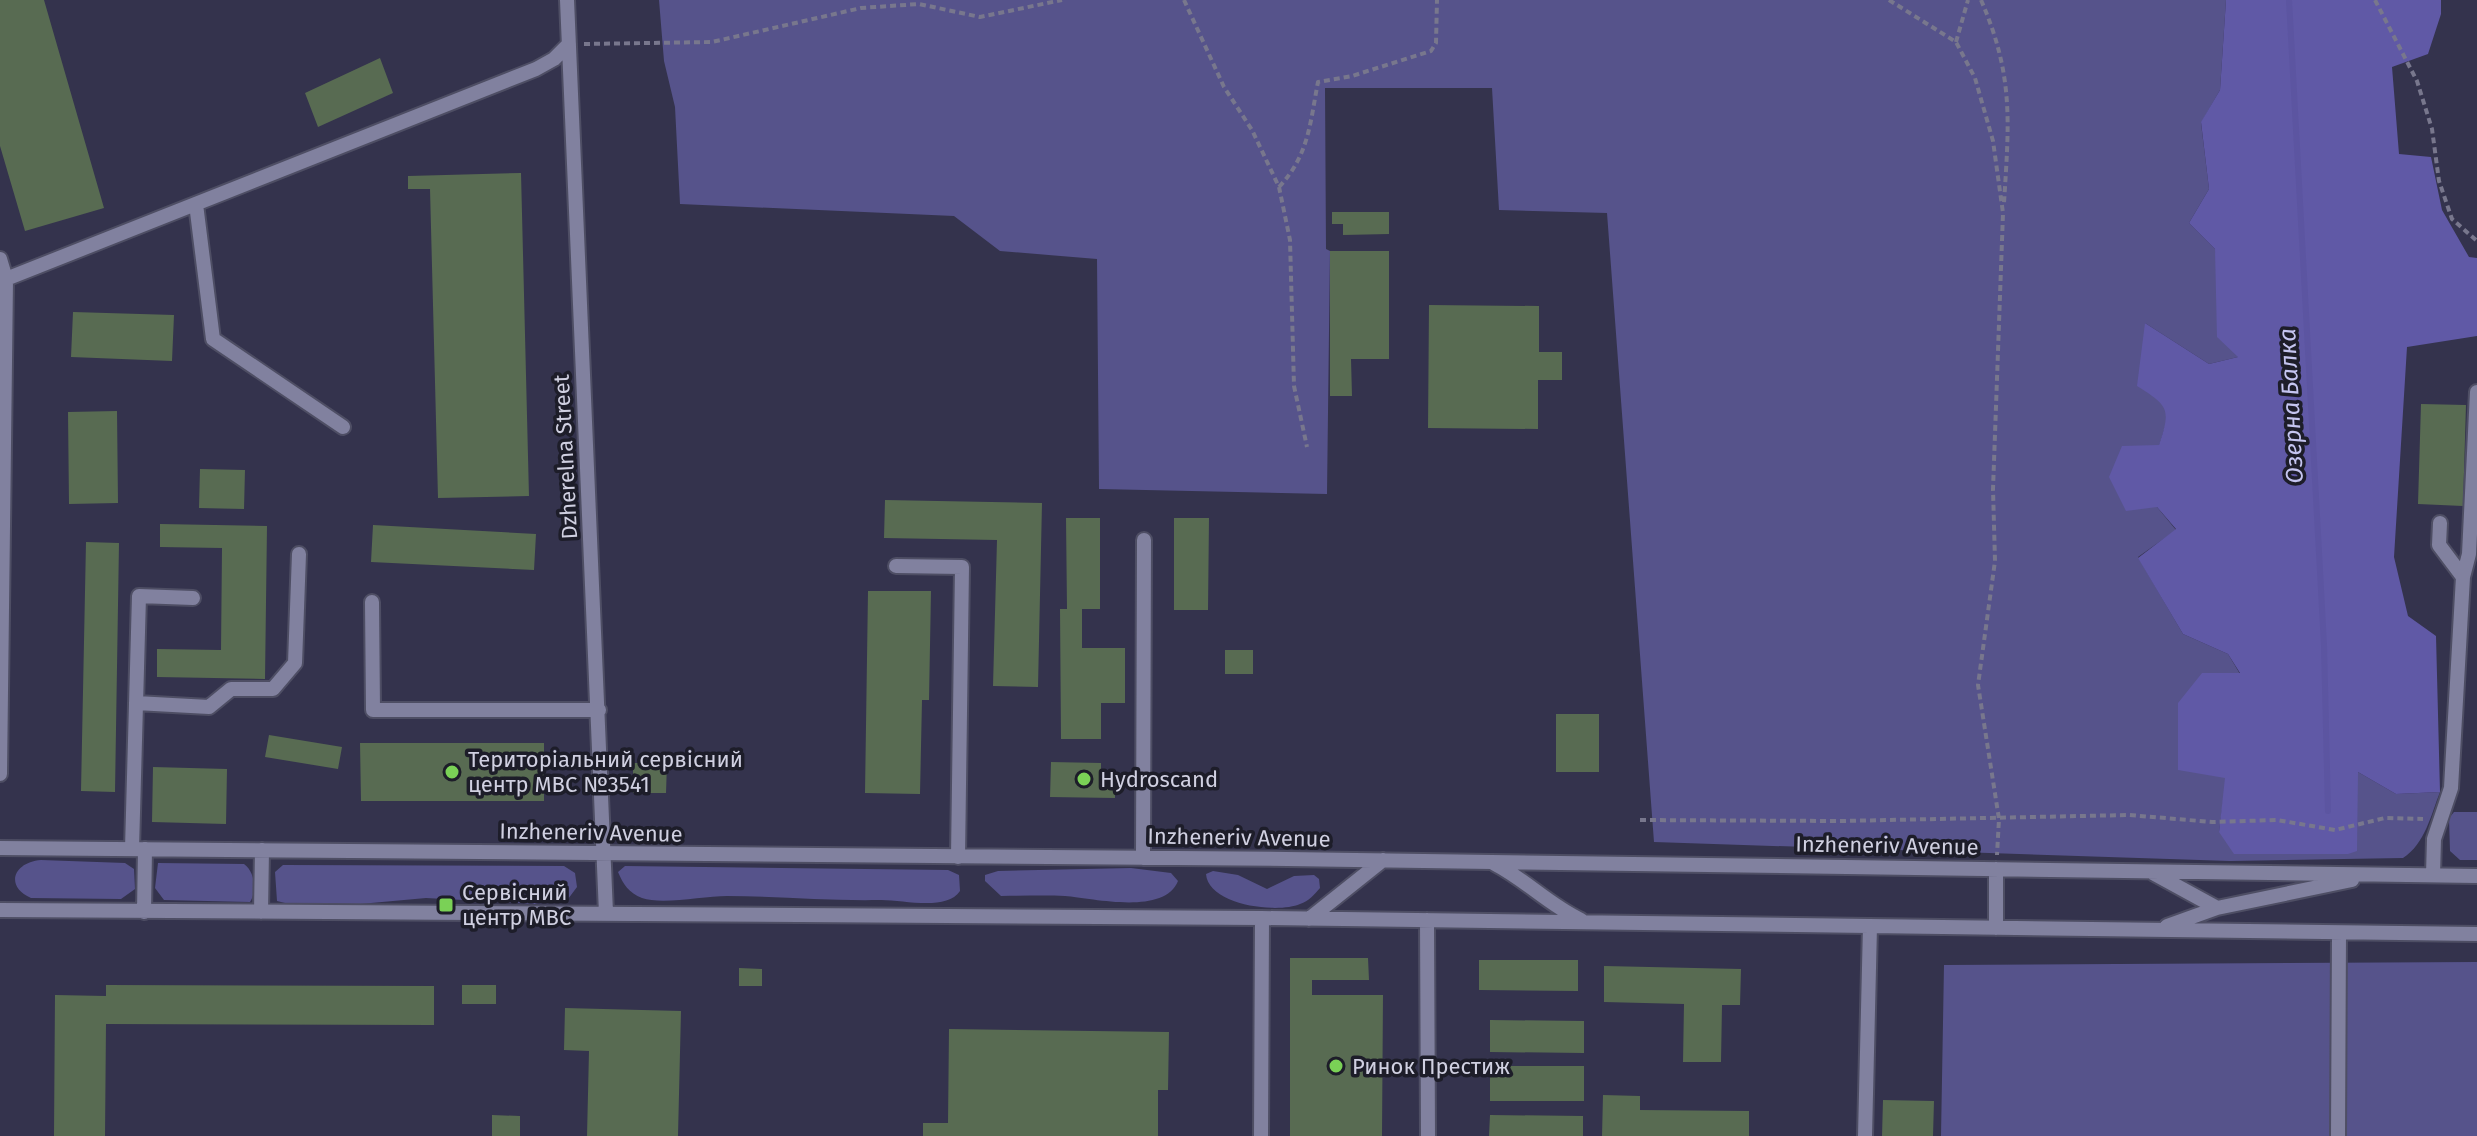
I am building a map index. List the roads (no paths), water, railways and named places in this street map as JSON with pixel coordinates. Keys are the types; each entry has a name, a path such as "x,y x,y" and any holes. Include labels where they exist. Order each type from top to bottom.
{"street":[{"name":"Dzherelna Street","path":"567,0 606,913"},
{"path":"6,279 536,69 554,59 569,44"},
{"path":"196,204 213,339 343,427"},
{"path":"0,259 6,279 0,774"},
{"path":"2433,875 2434,839 2451,788 2463,577 2469,554 2477,392"},
{"path":"2440,523 2439,545 2463,577"},
{"path":"1143,858 1144,540"},
{"path":"136,703 209,707 231,689 273,689 295,663 299,554"},
{"path":"896,566 962,567 958,857"},
{"path":"144,912 138,849 136,703 139,596 193,598"},
{"path":"372,602 373,710 599,710"},
{"name":"Inzheneriv Avenue","path":"0,848 1383,860 2477,876"},
{"path":"261,912 262,850"},
{"path":"1309,919 1383,860"},
{"path":"1490,862 1518,876 1554,907 1584,922"},
{"path":"1996,869 1996,928"},
{"path":"2149,871 2217,908"},
{"path":"2155,930 2217,908 2380,875"},
{"path":"0,910 1262,918 2477,934"},
{"path":"1261,1136 1262,918"},
{"path":"1427,920 1428,1136"},
{"path":"1865,1136 1870,926"},
{"path":"2338,1136 2339,933"}],"waterway":[{"name":"Озерна Балка","path":"2289,0 2324,645 2328,811"}],"place":[{"name":"Територіальний сервісний центр МВС №3541","path":"452,772"},
{"name":"Hydroscand","path":"1084,779"},
{"name":"Сервісний центр МВС","path":"446,905"},
{"name":"Ринок Престиж","path":"1336,1066"}]}
